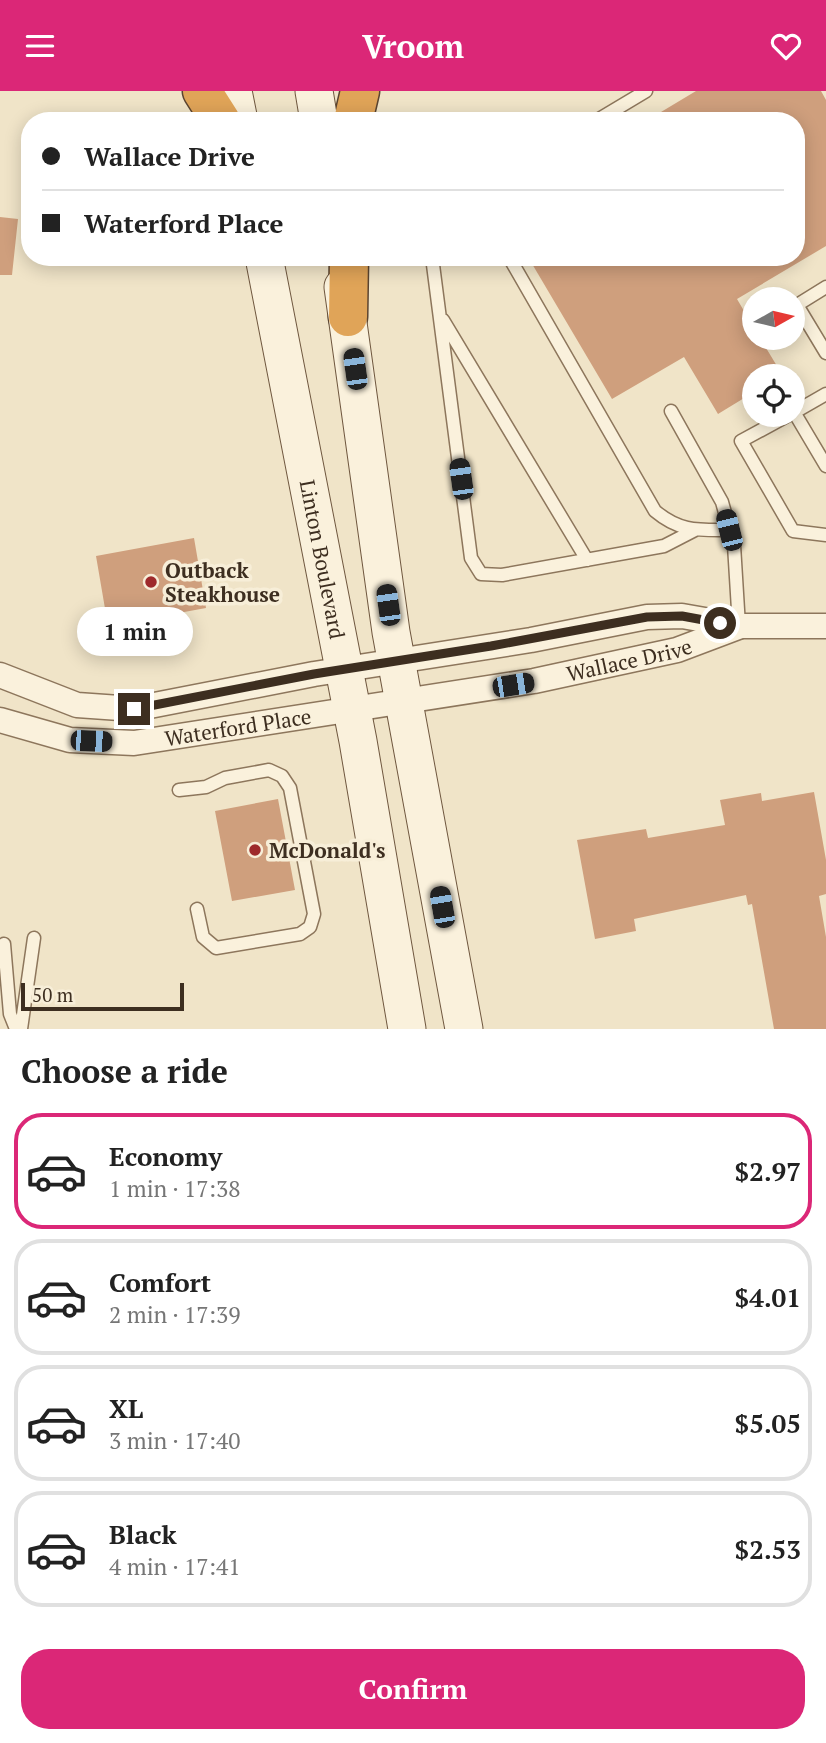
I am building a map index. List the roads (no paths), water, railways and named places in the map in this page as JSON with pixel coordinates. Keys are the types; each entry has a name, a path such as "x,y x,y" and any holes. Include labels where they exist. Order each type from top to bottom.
{"highway":[{"path":"202,91 215,112"},
{"path":"354,112 360,91"},
{"path":"348,317 349,266"}],"main road":[{"path":"233,91 237,112"},
{"path":"314,91 318,112"},
{"name":"Linton Boulevard","path":"266,266 351,709 407,1029"},
{"path":"340,266 397,661 464,1029"}],"street":[{"name":"Wallace Drive","path":"343,670 647,617 682,616 739,626 826,626"},
{"name":"Wallace Drive","path":"351,709 534,681 677,650 739,626"},
{"name":"Waterford Place","path":"0,675 77,705 134,709 343,670"},
{"name":"Waterford Place","path":"0,720 70,740 134,743 351,709"}],"lane":[{"path":"611,112 646,91"},
{"path":"433,266 471,558 481,574 502,575 664,546 695,530"},
{"path":"514,266 655,510 671,524 695,530 729,530"},
{"path":"826,287 797,305 826,353"},
{"path":"439,314 587,559"},
{"path":"805,406 826,394"},
{"path":"671,411 722,502 729,530 739,626"},
{"path":"766,427 741,441 793,531 826,535"},
{"path":"801,427 826,466"},
{"path":"179,790 206,787 225,778 270,770 282,776 290,787 314,914 310,926 300,935 216,948 203,937 197,909"},
{"path":"19,1029 34,938"},
{"path":"4,944 10,1014 19,1029"}],"place":[{"name":"Outback Steakhouse","path":"151,582"},
{"name":"McDonald's","path":"255,850"}]}
